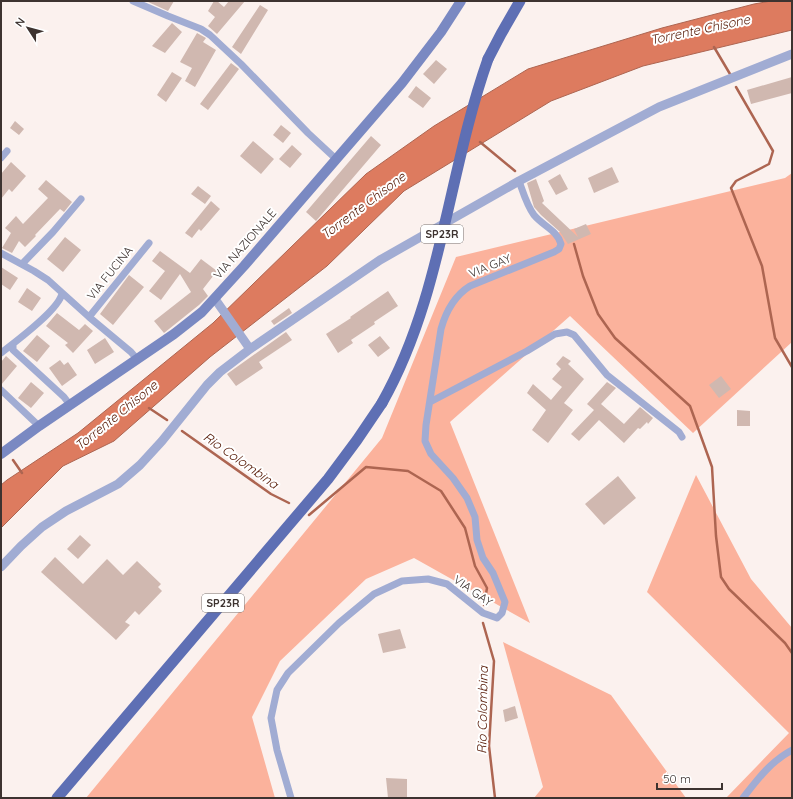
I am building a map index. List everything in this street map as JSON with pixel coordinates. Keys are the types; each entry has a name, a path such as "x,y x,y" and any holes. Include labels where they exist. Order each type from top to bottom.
{"main road":[{"name":"VIA NAZIONALE","path":"1,454 39,426 186,326 215,299 402,82 441,32 461,1"},
{"path":"501,34 504,15 511,1"},
{"name":"SP23R","path":"57,798 328,479 382,402 393,383 413,337 428,291 468,126 488,60 520,1"}],"street":[{"path":"133,1 201,29 210,35 242,64 308,133 336,159"},
{"path":"1,567 42,527 66,511 118,484 140,465 162,441 207,385 220,372 250,349 380,260 519,181 659,107 792,54"},
{"path":"1,158 7,151"},
{"name":"VIA GAY","path":"290,798 277,750 271,718 277,690 288,673 339,623 374,594 402,581 428,579 447,584 482,613 497,618 502,613 505,602 494,573 483,558 477,540 475,517 467,498 453,478 432,454 425,441 426,425 441,329 444,318 450,306 463,290 480,281 554,252 559,249 561,244 557,234 532,212 519,181"},
{"path":"22,264 53,232 81,199"},
{"name":"VIA FUCINA","path":"89,317 149,243"},
{"name":"VIA FUCINA","path":"1,253 48,280 131,352 136,359"},
{"path":"1,353 39,323 59,300 62,293"},
{"path":"215,299 250,349"},
{"path":"430,402 527,351 555,334 566,332 574,335 607,375 682,436"},
{"path":"13,344 13,350 64,397 70,405"},
{"path":"1,390 39,426"},
{"path":"743,798 768,767 792,750"}],"shaded area":[{"path":"792,173 792,342 693,433 570,316 450,422 530,623 414,558 366,579 280,661 252,717 275,798 86,798 382,438 456,257 785,178"},
{"path":"696,475 751,579 792,628 792,798 726,798 789,733 647,592"},
{"path":"503,642 611,695 686,798 534,798 543,787"}],"water":[{"name":"Torrente Chisone","path":"771,1 792,1 792,30 643,66 551,101 404,191 327,266 210,357 114,441 63,466 1,528 1,485 78,433 213,323 366,174 434,126 528,69 662,28"}],"building":[{"path":"146,1 174,1 168,11"},
{"path":"214,1 217,1 224,7 229,1 245,1 217,34 208,26 215,17 208,11"},
{"path":"260,5 268,10 241,54 232,47"},
{"path":"172,23 182,32 165,53 152,46"},
{"path":"197,33 206,38 203,42 216,50 195,87 185,81 192,68 180,62"},
{"path":"436,60 447,69 434,84 423,74"},
{"path":"231,63 239,69 208,110 200,104"},
{"path":"172,72 182,78 166,102 157,95"},
{"path":"792,77 792,93 751,104 747,90"},
{"path":"416,86 431,98 423,108 408,97"},
{"path":"15,121 24,129 19,135 10,128"},
{"path":"281,125 291,133 283,143 273,135"},
{"path":"371,136 381,145 316,221 306,212"},
{"path":"253,141 274,159 261,174 240,156"},
{"path":"292,145 302,154 290,168 279,159"},
{"path":"11,162 26,176 12,192 9,189 1,199 1,174"},
{"path":"612,167 619,182 594,193 588,178"},
{"path":"560,174 568,189 556,195 548,181"},
{"path":"536,179 544,201 542,203 578,237 574,229 586,224 591,234 568,244 560,232 534,207 527,183"},
{"path":"46,180 72,202 64,212 60,209 25,247 19,241 12,253 2,248 11,233 5,228 16,216 23,224 48,198 38,189"},
{"path":"198,186 211,196 205,204 191,194"},
{"path":"211,201 220,209 201,231 199,229 192,238 185,233"},
{"path":"65,237 81,250 63,272 47,259"},
{"path":"160,251 190,273 201,259 217,271 203,289 208,296 164,333 154,321 191,292 180,274 161,300 149,291 165,271 152,261"},
{"path":"1,267 18,278 10,290 1,284"},
{"path":"129,275 144,287 113,325 100,314"},
{"path":"27,288 41,298 32,311 18,302"},
{"path":"388,291 398,306 351,340 353,343 338,353 326,334"},
{"path":"289,308 292,313 274,325 271,321"},
{"path":"57,313 79,330 85,324 93,331 73,353 65,345 68,343 46,326"},
{"path":"286,332 292,340 259,362 263,368 236,386 227,374"},
{"path":"37,335 50,346 37,362 23,351"},
{"path":"380,336 390,348 378,357 368,345"},
{"path":"105,338 114,352 95,364 87,350"},
{"path":"6,356 17,366 1,385 1,362"},
{"path":"563,356 571,361 568,364 584,379 564,403 573,410 548,443 532,430 546,410 527,393 533,384 551,400 562,387 552,379 561,369 556,364"},
{"path":"60,360 64,365 68,362 77,375 62,386 49,368"},
{"path":"721,376 731,389 719,398 709,385"},
{"path":"31,382 44,393 31,408 18,398"},
{"path":"607,382 616,388 601,404 624,424 640,407 653,418 648,424 647,422 640,429 638,428 624,443 599,420 579,441 571,434 594,410 587,404"},
{"path":"737,410 750,411 750,426 737,426"},
{"path":"618,476 636,498 604,525 585,504"},
{"path":"80,535 91,545 78,559 67,549"},
{"path":"55,557 83,584 107,559 123,575 137,561 161,584 158,587 162,591 139,615 135,611 125,622 130,625 116,640 41,572"},
{"path":"400,629 406,648 383,653 378,634"},
{"path":"515,706 518,718 505,722 503,710"},
{"path":"386,778 407,779 407,798 388,798"}],"waterway":[{"path":"714,47 730,74"},
{"path":"736,87 773,151 769,164 736,181 731,188 762,266 775,338 792,367"},
{"path":"480,142 515,171"},
{"path":"574,244 583,276 598,314 615,338 690,406 712,467 716,536 721,577 729,589 785,643 792,653"},
{"name":"Rio Colombina","path":"149,408 167,420"},
{"name":"Rio Colombina","path":"182,431 271,494 289,503"},
{"path":"13,460 22,473"},
{"name":"Rio Colombina","path":"309,515 366,467 408,471 441,491 465,528 475,566 487,588 484,605"},
{"name":"Rio Colombina","path":"483,623 494,661 489,746 495,798"}]}
